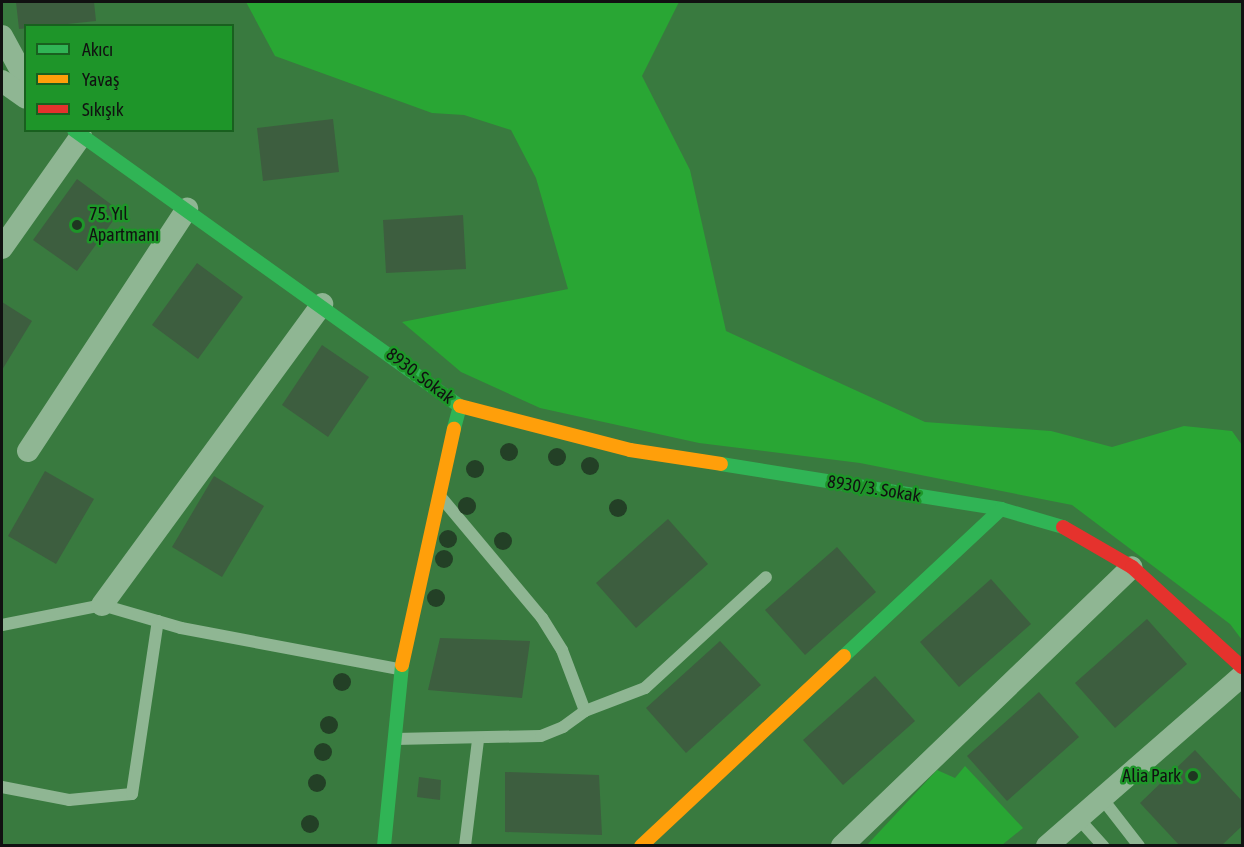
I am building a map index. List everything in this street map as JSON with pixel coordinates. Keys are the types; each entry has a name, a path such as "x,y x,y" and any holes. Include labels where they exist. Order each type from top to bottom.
{"street":[{"path":"2,36 24,76"},
{"path":"2,81 24,97"},
{"path":"2,248 77,133"},
{"name":"8930. Sokak","path":"77,133 322,303 460,406 437,494 401,669 384,846"},
{"path":"28,451 187,209"},
{"path":"102,605 322,303"},
{"name":"8930/3. Sokak","path":"460,406 630,450 1001,509 1074,530 1131,567 1177,604 1242,667"},
{"path":"641,846 1001,509"},
{"path":"842,846 1131,567"},
{"path":"1047,846 1242,676"}],"lane":[{"path":"437,494 542,618 562,650 585,711"},
{"path":"394,739 478,740 541,736 563,727 585,711 645,688 766,577"},
{"path":"2,625 102,605 158,621 401,669"},
{"path":"2,787 69,800 132,794 158,621"},
{"path":"465,846 478,740"},
{"path":"1101,797 1139,846"},
{"path":"1078,818 1103,846"}],"green space":[{"path":"246,2 679,2 642,76 690,170 726,331 925,422 1051,431 1112,447 1184,426 1232,431 1242,445 1242,640 1230,624 1072,505 860,463 699,443 540,408 461,372 402,322 568,289 536,178 511,130 464,115 432,113 275,56"},
{"path":"965,766 1023,828 1002,845 867,845 937,770 955,778"}],"building":[{"path":"16,2 94,2 96,21 24,24 24,28 19,29"},
{"path":"333,119 339,172 263,181 257,128"},
{"name":"75. Yıl Apartmanı","path":"77,179 120,211 77,271 33,240"},
{"path":"463,215 466,269 386,273 383,220"},
{"path":"197,263 243,297 198,359 152,325"},
{"path":"2,302 32,321 2,370"},
{"path":"322,345 369,377 328,437 282,405"},
{"path":"45,471 94,499 56,564 8,536"},
{"path":"214,476 264,506 222,577 172,547"},
{"path":"668,519 708,564 636,628 596,583"},
{"path":"837,547 876,592 805,655 765,610"},
{"path":"991,579 1031,624 959,687 920,642"},
{"path":"1147,619 1187,664 1115,728 1075,683"},
{"path":"440,638 530,641 522,698 428,690"},
{"path":"720,641 761,685 686,753 646,708"},
{"path":"875,676 915,721 843,785 803,740"},
{"path":"1039,692 1079,737 1007,801 967,756"},
{"name":"Alia Park","path":"1195,750 1242,801 1242,826 1221,846 1180,846 1140,803"},
{"path":"505,772 599,775 602,835 505,832"},
{"path":"419,777 441,780 440,800 417,797"}],"traffic: fast":[{"path":"77,132 460,406 454,429"},
{"path":"721,464 1001,509 1063,527"},
{"path":"844,656 1001,509"},
{"path":"384,846 402,665"}],"traffic: slow":[{"path":"460,406 630,450 721,464"},
{"path":"402,665 454,429"},
{"path":"641,846 844,656"}],"traffic: jam":[{"path":"1063,527 1132,567 1242,667"}],"place":[{"name":"75. Yıl Apartmanı","path":"77,225"},
{"name":"Alia Park","path":"1193,776"}]}
